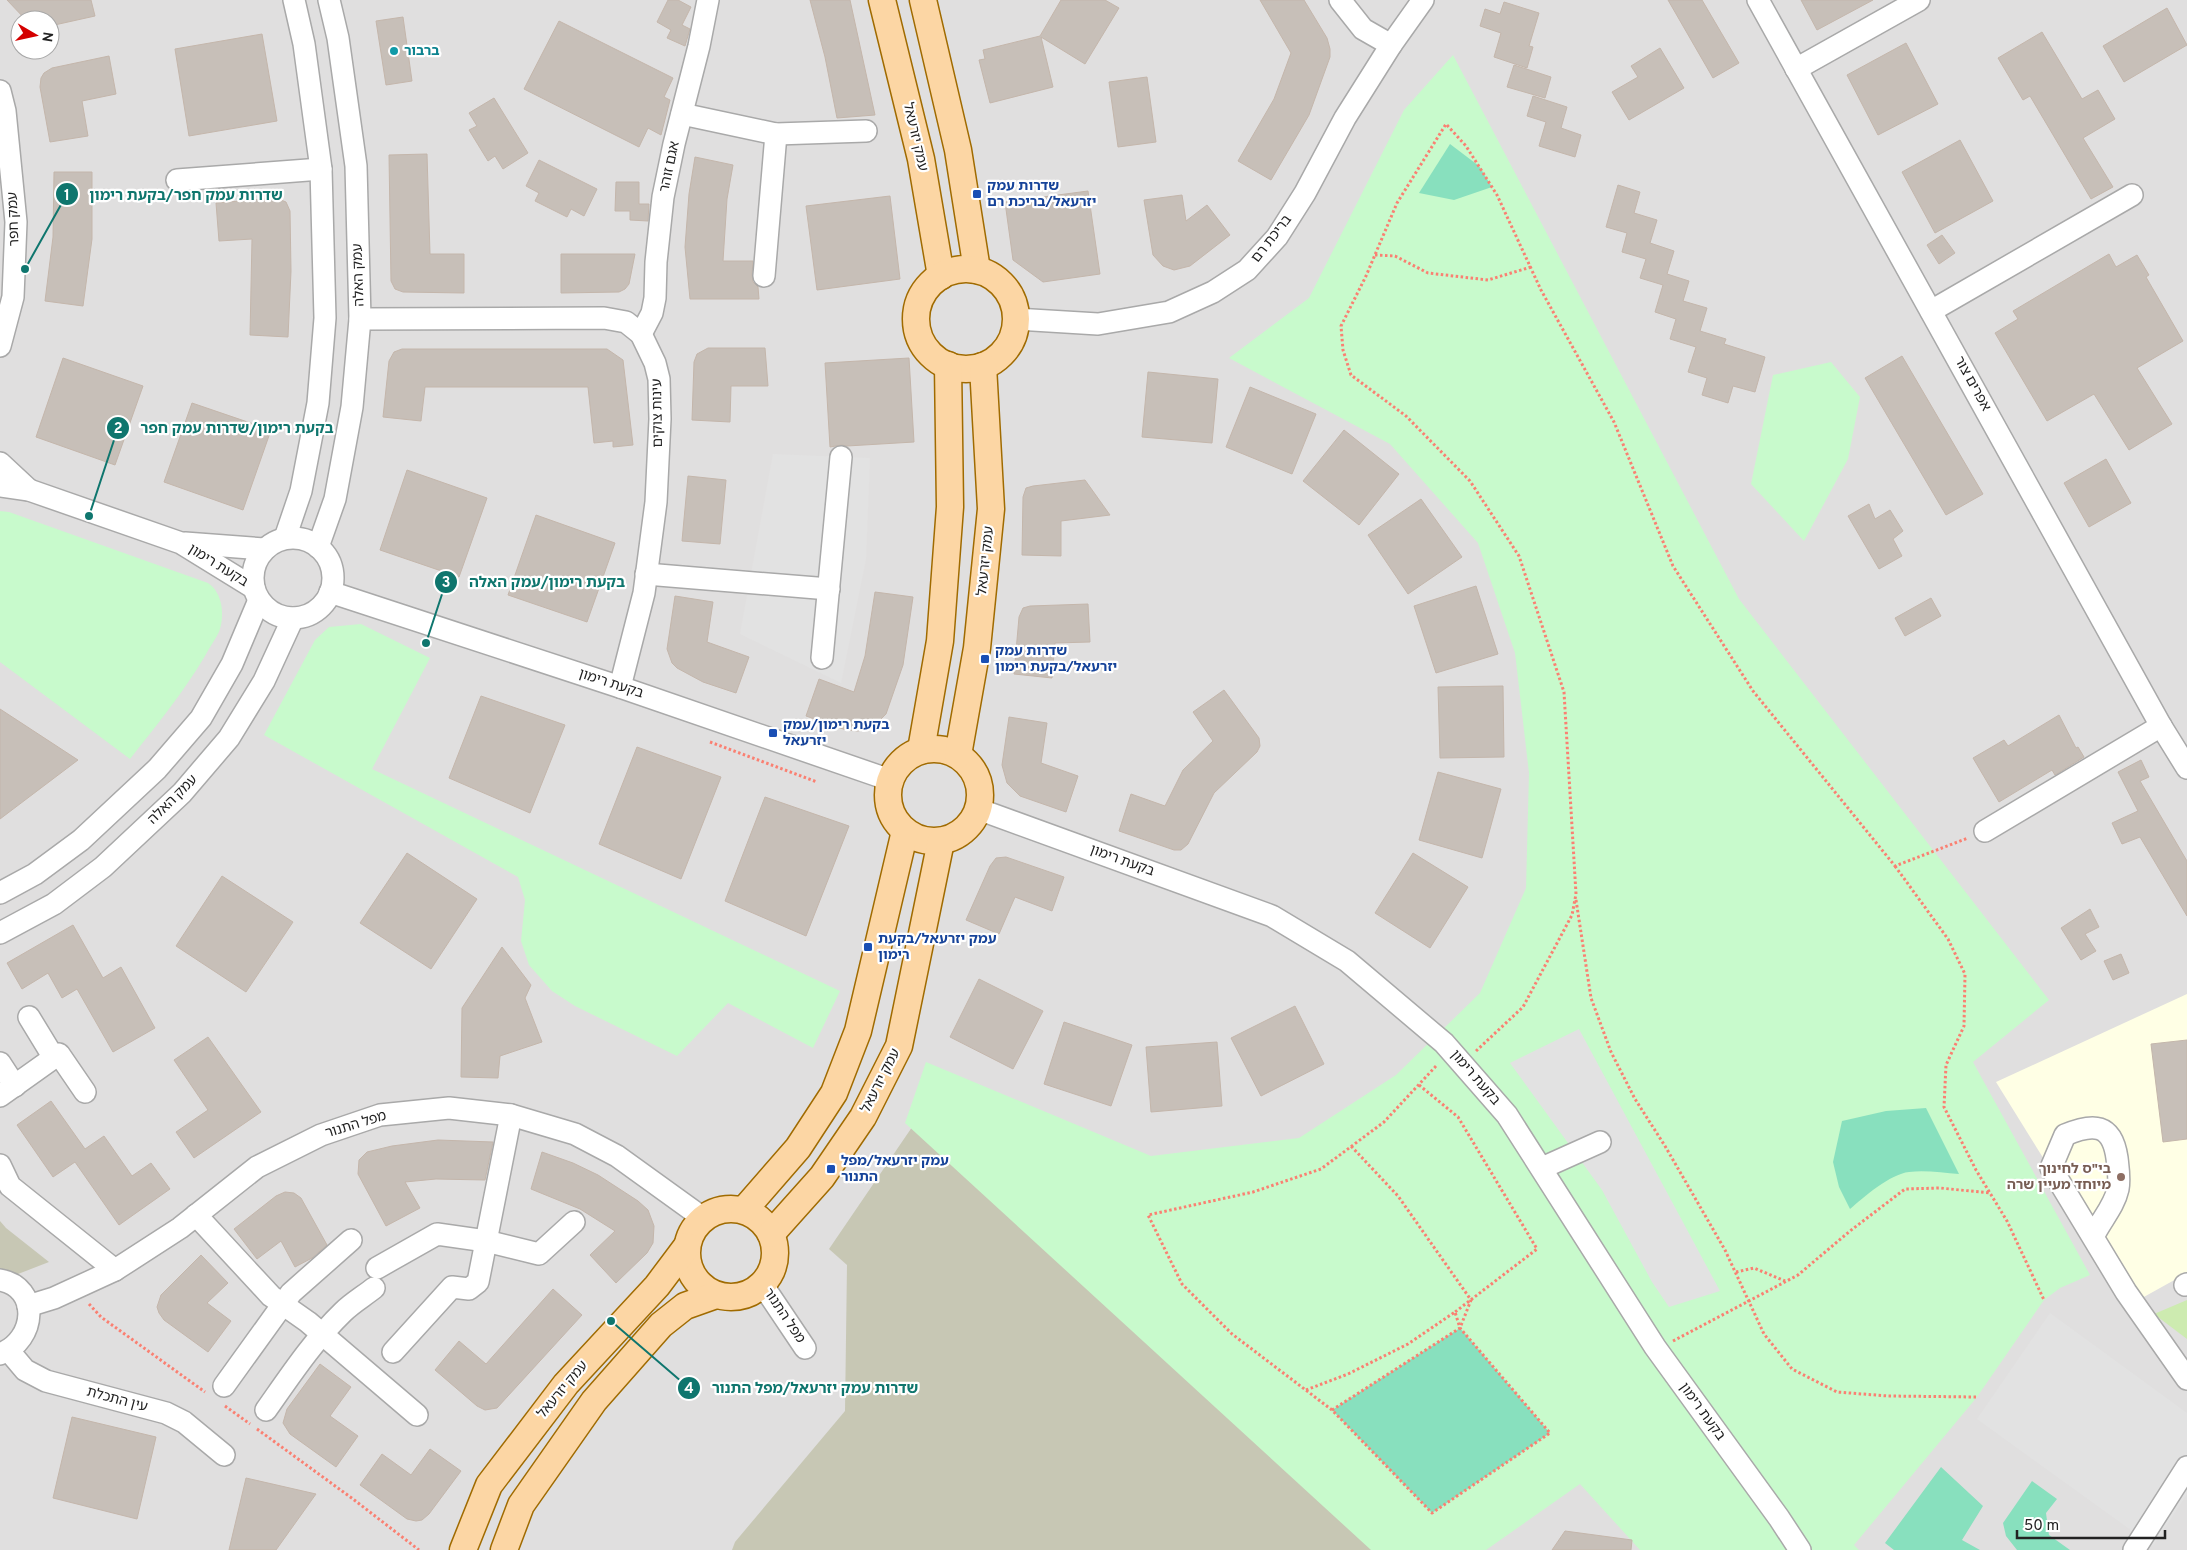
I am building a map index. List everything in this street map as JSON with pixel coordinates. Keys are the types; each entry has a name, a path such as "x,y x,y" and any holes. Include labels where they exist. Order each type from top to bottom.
{"main road":[{"name":"עמק יזרעאל","path":"882,0 921,159 941,276"},
{"path":"923,0 958,150 977,270"},
{"path":"958,269 977,270 989,275 1000,283 1009,294 1014,306 1016,319 1013,334 1006,348 996,358 983,366 966,369 948,366 935,359 919,337 916,323 917,309 922,296 930,284 941,276 958,269"},
{"path":"921,750 940,641 950,507 948,366"},
{"name":"עמק יזרעאל","path":"958,755 977,648 991,509 983,366"},
{"path":"940,748 958,755 966,761 977,778 980,799 978,810 972,821 953,837 941,840 922,839 905,831 892,813 888,802 890,780 902,761 921,750 940,748"},
{"path":"744,1210 798,1148 834,1093 858,1031 905,831"},
{"name":"עמק יזרעאל","path":"771,1234 822,1177 863,1117 899,1046 941,840"},
{"path":"722,1210 744,1210 760,1219 771,1234 775,1255 769,1276 752,1292 728,1297 716,1295 702,1287 693,1275 687,1257 688,1246 693,1231 704,1218 722,1210"},
{"name":"עמק יזרעאל","path":"463,1550 489,1485 566,1384 657,1286 688,1246"},
{"path":"504,1550 521,1504 594,1401 661,1325 685,1306 716,1295"}],"street":[{"path":"286,538 301,491 318,403 325,318 321,169 304,44 294,0"},
{"name":"עמק האלה","path":"318,547 335,499 352,407 360,319 356,166 338,38 329,0"},
{"name":"אגם זוהר","path":"642,334 652,313 655,298 656,262 663,197 708,0"},
{"path":"1340,0 1363,29 1391,45"},
{"name":"בריכת רם","path":"1016,319 1098,324 1169,312 1213,292 1247,270 1281,230 1305,193 1345,118 1391,45 1423,0"},
{"name":"אפרים צור","path":"1758,0 2161,726 2187,768"},
{"path":"1796,69 1919,0"},
{"name":"עמק חפר","path":"0,91 5,111 16,222 13,297 0,346"},
{"path":"682,114 776,134 866,131"},
{"path":"764,276 776,134"},
{"path":"177,180 321,169"},
{"path":"1931,311 2132,195"},
{"path":"360,319 604,318 626,322 642,334"},
{"name":"עינות צוקים","path":"620,687 633,642 646,574 656,502 660,419 658,379 655,363 642,334"},
{"path":"822,658 841,457"},
{"name":"בקעת רימון","path":"0,463 29,490"},
{"name":"בקעת רימון","path":"0,486 29,490 181,543 264,550"},
{"path":"286,538 308,540 318,547 325,554 333,572 330,592 324,603 316,611 305,616 293,618 274,614 257,594 253,573 255,564 264,550 276,541 286,538"},
{"name":"בקעת רימון","path":"181,543 257,594"},
{"path":"646,574 829,589"},
{"name":"בקעת רימון","path":"330,592 620,687 890,780"},
{"path":"0,893 35,874 81,840 157,769 201,718 232,664 257,594"},
{"name":"עמק האלה","path":"0,933 54,904 103,867 182,794 229,738 264,680 293,618"},
{"path":"1985,831 2161,726"},
{"name":"בקעת רימון","path":"978,810 1272,916 1347,961 1451,1050 1507,1115 1656,1347 1800,1550"},
{"path":"29,1017 54,1058"},
{"path":"0,1063 7,1091 59,1054 85,1092"},
{"name":"מפל התנור","path":"28,1306 54,1298 115,1270 196,1215 257,1168 321,1135 380,1115 449,1108 511,1114 575,1134 617,1156 704,1218"},
{"path":"393,1352 452,1287 469,1289 478,1282 511,1114"},
{"path":"2093,1237 2100,1222 2113,1204 2118,1187 2115,1146 2109,1133 2096,1126 2065,1135 2052,1168 2093,1237 2126,1292 2187,1378"},
{"path":"1542,1168 1600,1142"},
{"path":"0,1165 10,1186 115,1270"},
{"path":"196,1215 272,1296 323,1334 417,1415"},
{"path":"266,1410 299,1362 376,1278 437,1234 486,1241 539,1254 574,1222"},
{"path":"218,1395 275,1318 282,1303 351,1240"},
{"path":"0,1280 14,1286 22,1295 28,1306 29,1316 26,1331 17,1345 4,1352"},
{"name":"מפל התנור","path":"762,1284 805,1348"},
{"name":"עין התכלת","path":"4,1352 24,1370 46,1381 166,1413 184,1422 224,1455"},
{"path":"2134,1550 2187,1467"}],"path":[{"path":"1977,1398 1888,1396 1837,1392 1792,1369 1764,1334 1726,1250 1635,1099 1611,1052 1592,998 1581,942 1576,894 1564,692 1519,556 1470,481 1406,416 1351,375 1343,350 1341,326 1375,255 1397,203 1446,124 1466,146 1492,187 1531,267 1614,422 1674,566 1753,691 1895,866 1948,939 1965,974 1964,1026 1946,1065 1944,1107 1976,1170 2007,1221 2044,1300"},
{"path":"1375,255 1395,256 1428,273 1488,280 1531,267"},
{"path":"705,740 817,782"},
{"path":"1895,866 1985,831"},
{"path":"1469,1057 1523,1007 1572,915 1576,894"},
{"path":"1438,1064 1384,1122 1320,1169 1253,1192 1148,1215 1182,1284 1232,1334 1332,1410 1432,1513 1550,1433 1460,1328 1455,1312"},
{"path":"1306,1390 1348,1374 1408,1344 1455,1312 1538,1249 1458,1117 1419,1085"},
{"path":"1351,1146 1398,1196 1471,1300"},
{"path":"1668,1344 1798,1275 1850,1231 1905,1189 1940,1188 1990,1193"},
{"path":"1736,1272 1754,1268 1786,1282"},
{"path":"74,1289 101,1317 218,1395 419,1550"},
{"path":"1332,1410 1460,1328 1471,1300"}],"shaded area":[{"path":"0,0 2187,0 2187,1550 0,1550"},
{"path":"773,454 870,458 866,559 841,683 740,634"},
{"name":"בי\"ס לחינוך מיוחד מעיין שרה","path":"2187,994 2187,1273 2133,1303 1996,1082"},
{"path":"1579,1029 1720,1291 1669,1307 1652,1282 1602,1190 1510,1063"},
{"path":"923,1111 1401,1550 732,1550 735,1542 845,1411 847,1265 829,1249"},
{"path":"0,1221 6,1228 49,1262 0,1281"},
{"path":"2050,1313 2187,1413 2187,1494 2153,1546 1977,1419"}],"green space":[{"path":"1453,55 1739,599 2049,1000 1973,1062 2090,1275 2060,1288 2044,1300 1977,1397 1854,1545 1859,1550 1640,1550 1580,1484 1486,1550 1371,1550 905,1123 926,1062 1151,1156 1299,1138 1396,1075 1480,993 1526,888 1529,773 1515,653 1478,543 1390,444 1229,358 1309,298 1404,110"},
{"path":"1450,144 1479,166 1492,187 1454,200 1419,193"},
{"path":"1831,362 1860,397 1848,459 1804,541 1751,484 1773,375"},
{"path":"0,511 9,512 208,583 217,593 222,612 219,632 188,683 130,759 0,662"},
{"path":"361,624 430,658 372,769 840,991 813,1048 728,1003 677,1056 575,1006 552,991 529,965 521,941 525,900 518,877 264,735 315,640 329,627"},
{"path":"1926,1108 1959,1174 1922,1171 1902,1174 1878,1187 1850,1209 1839,1187 1833,1162 1842,1121 1886,1111"},
{"path":"2187,1300 2187,1339 2154,1314"},
{"path":"1460,1328 1550,1433 1432,1513 1332,1410"},
{"path":"1941,1467 1983,1506 1962,1540 1980,1550 1894,1550 1885,1543"},
{"path":"2032,1481 2057,1499 2046,1513 2049,1535 2070,1550 2017,1550 2006,1536 2003,1523"}],"building":[{"path":"7,0 91,0 95,16 60,24 60,10 16,10"},
{"path":"668,0 678,0 691,7 682,25 690,29 685,46 667,38 671,30 657,22"},
{"path":"810,0 850,0 875,115 837,118 825,57"},
{"path":"1061,0 1105,0 1119,8 1085,64 1041,37 1053,87 990,103 979,60 985,59 983,50 1040,36"},
{"path":"1260,0 1304,0 1327,38 1330,49 1330,57 1309,115 1271,180 1238,161 1274,99 1291,53"},
{"path":"1668,0 1702,0 1739,63 1713,78"},
{"path":"1801,0 1873,0 1817,30"},
{"path":"1504,2 1539,13 1529,46 1533,47 1527,68 1494,57 1501,33 1480,26 1485,9 1500,14"},
{"path":"2167,8 2187,45 2124,82 2103,46"},
{"name":"ברבור","path":"403,17 412,81 386,85 376,21"},
{"path":"559,21 673,78 664,97 670,100 661,135 648,128 639,147 524,89"},
{"path":"2042,32 2082,99 2098,90 2115,119 2083,138 2113,187 2091,199 2030,96 2023,100 1998,58"},
{"path":"262,34 277,121 189,136 175,49"},
{"path":"1906,43 1938,104 1878,135 1847,75"},
{"path":"1660,48 1684,88 1629,120 1612,92 1638,77 1631,66"},
{"path":"109,56 116,94 82,101 88,136 50,142 40,87 41,78 44,73 52,68"},
{"path":"1514,65 1551,77 1545,98 1507,87"},
{"path":"1147,77 1156,142 1118,147 1109,82"},
{"path":"1533,96 1567,107 1561,128 1581,135 1575,157 1539,146 1546,122 1527,116"},
{"path":"494,98 528,153 503,169 495,156 488,161 469,130 477,126 469,113"},
{"path":"1960,140 1993,201 1935,233 1902,172"},
{"path":"427,154 430,254 464,254 464,293 403,292 395,289 391,281 389,155"},
{"path":"695,157 733,165 727,199 723,261 753,261 753,282 758,287 759,299 690,299 685,247 689,194"},
{"path":"539,160 597,189 584,216 571,209 567,217 535,201 539,193 526,186"},
{"path":"54,172 92,172 92,239 83,306 45,301 53,237"},
{"path":"616,182 639,182 639,204 649,204 648,221 630,220 630,211 615,211"},
{"path":"1618,185 1640,192 1634,213 1657,220 1650,243 1674,251 1667,274 1689,281 1683,301 1707,308 1700,331 1726,339 1724,344 1765,357 1755,392 1733,386 1728,403 1702,395 1707,378 1688,372 1696,347 1670,339 1676,319 1655,312 1663,285 1640,278 1646,259 1622,252 1627,233 1606,227"},
{"path":"1088,191 1100,274 1043,282 1013,260 1005,202"},
{"path":"1182,195 1186,221 1207,205 1230,235 1190,266 1174,270 1163,266 1153,255 1144,200"},
{"path":"890,196 900,279 817,290 806,206"},
{"path":"276,198 286,202 290,211 291,271 288,337 250,335 252,239 219,241 216,203"},
{"path":"1942,235 1955,253 1939,264 1927,245"},
{"path":"561,254 635,254 629,284 619,292 561,293"},
{"path":"2109,254 2116,267 2137,255 2149,275 2146,277 2183,341 2137,368 2172,424 2129,450 2094,394 2047,421 1995,333 2018,319 2013,311"},
{"path":"708,348 765,348 768,386 731,386 730,422 692,420 694,362 697,354"},
{"path":"402,349 607,349 623,360 633,445 613,447 613,441 594,443 588,387 425,387 421,421 383,417 389,361 394,352"},
{"path":"1902,356 1983,494 1946,515 1865,378"},
{"path":"63,358 143,386 115,465 36,437"},
{"path":"909,358 914,442 830,447 825,363"},
{"path":"1148,372 1218,379 1212,443 1142,437"},
{"path":"1250,387 1316,414 1292,474 1226,447"},
{"path":"192,403 271,430 243,510 164,482"},
{"path":"1344,430 1399,474 1359,525 1303,481"},
{"path":"2106,459 2131,503 2089,527 2064,483"},
{"path":"407,470 487,498 459,577 380,550"},
{"path":"688,476 726,480 720,544 682,541"},
{"path":"1085,480 1110,515 1061,521 1061,556 1022,555 1023,497 1026,488"},
{"path":"1421,499 1462,557 1408,594 1368,535"},
{"path":"1869,504 1875,519 1890,510 1903,531 1893,539 1902,556 1879,569 1848,516"},
{"path":"536,515 615,543 587,622 508,595"},
{"path":"1476,586 1498,654 1436,673 1414,606"},
{"path":"875,592 913,597 903,665 886,714 874,726 858,731 846,730 806,716 819,679 854,692 865,656"},
{"path":"675,596 713,602 707,642 749,657 736,693 703,682 677,668 672,663 667,649"},
{"path":"1931,598 1941,616 1905,636 1895,618"},
{"path":"1088,604 1090,642 1055,643 1052,678 1014,674 1019,617 1023,608 1030,606"},
{"path":"1503,686 1504,757 1440,758 1438,687"},
{"path":"1224,690 1259,738 1260,746 1257,752 1214,793 1188,844 1181,850 1174,850 1119,831 1131,794 1165,806 1183,770 1213,741 1193,712"},
{"path":"481,696 565,725 530,813 449,778"},
{"path":"0,709 78,760 0,819"},
{"path":"2059,715 2076,748 2078,747 2084,757 2055,775 2052,770 1999,802 1973,758 2004,740 2008,746"},
{"path":"1009,717 1047,723 1041,763 1078,776 1066,812 1020,796 1007,783 1002,765"},
{"path":"637,747 721,777 681,879 599,844"},
{"path":"2141,760 2149,777 2140,781 2187,861 2187,916 2140,837 2122,844 2112,823 2138,811 2118,772"},
{"path":"1438,772 1501,789 1482,858 1419,840"},
{"path":"765,797 849,826 806,936 725,901"},
{"path":"407,853 477,899 431,969 360,923"},
{"path":"1413,853 1468,887 1430,948 1375,913"},
{"path":"1006,857 1064,877 1052,911 1015,897 999,934 966,920 990,866 996,858"},
{"path":"222,876 293,922 246,992 176,946"},
{"path":"2090,909 2099,927 2085,934 2096,951 2081,960 2061,928"},
{"path":"73,925 103,978 121,967 155,1028 113,1052 77,989 62,998 48,973 22,989 7,963"},
{"path":"502,947 531,985 525,998 542,1042 500,1056 498,1078 461,1077 462,1008"},
{"path":"2121,954 2129,973 2113,980 2104,961"},
{"path":"979,979 1043,1011 1013,1069 950,1037"},
{"path":"1295,1006 1324,1064 1261,1096 1231,1038"},
{"path":"1064,1022 1132,1045 1111,1106 1044,1084"},
{"path":"208,1037 261,1112 194,1158 176,1132 208,1110 174,1060"},
{"path":"2187,1040 2187,1139 2163,1142 2151,1044"},
{"path":"1217,1042 1222,1106 1151,1112 1146,1047"},
{"path":"51,1101 85,1149 104,1136 132,1176 151,1163 170,1189 119,1225 75,1162 53,1177 17,1125"},
{"path":"438,1140 493,1142 485,1180 436,1179 405,1182 420,1208 386,1226 358,1174 359,1160 367,1152 392,1146"},
{"path":"542,1152 573,1163 598,1175 638,1201 648,1210 654,1226 653,1243 647,1253 616,1283 590,1255 615,1231 580,1209 531,1189"},
{"path":"285,1192 294,1193 301,1198 327,1245 312,1258 295,1267 281,1241 257,1259 234,1229 276,1196"},
{"path":"201,1255 228,1283 207,1303 231,1321 208,1352 164,1320 157,1307 161,1295"},
{"path":"553,1289 582,1315 497,1408 485,1410 477,1406 435,1370 459,1341 486,1364"},
{"path":"320,1364 351,1387 330,1416 358,1436 336,1467 290,1434 283,1423 287,1409"},
{"path":"72,1417 156,1437 137,1519 53,1498"},
{"path":"430,1449 461,1471 429,1514 422,1520 407,1519 360,1485 382,1454 411,1475"},
{"path":"246,1478 316,1494 276,1550 229,1550"},
{"path":"1565,1531 1632,1540 1631,1550 1552,1550"}],"place":[{"name":"ברבור","path":"394,51"},
{"name":"שדרות עמק יזרעאל/בריכת רם","path":"977,194"},
{"name":"שדרות עמק חפר/בקעת רימון","path":"25,269"},
{"name":"בקעת רימון/שדרות עמק חפר","path":"89,516"},
{"name":"בקעת רימון/עמק האלה","path":"426,643"},
{"name":"שדרות עמק יזרעאל/בקעת רימון","path":"985,659"},
{"name":"בקעת רימון/עמק יזרעאל","path":"773,733"},
{"name":"עמק יזרעאל/בקעת רימון","path":"868,947"},
{"name":"עמק יזרעאל/מפל התנור","path":"831,1169"},
{"name":"בי\"ס לחינוך מיוחד מעיין שרה","path":"2121,1177"},
{"name":"שדרות עמק יזרעאל/מפל התנור","path":"611,1321"}]}
